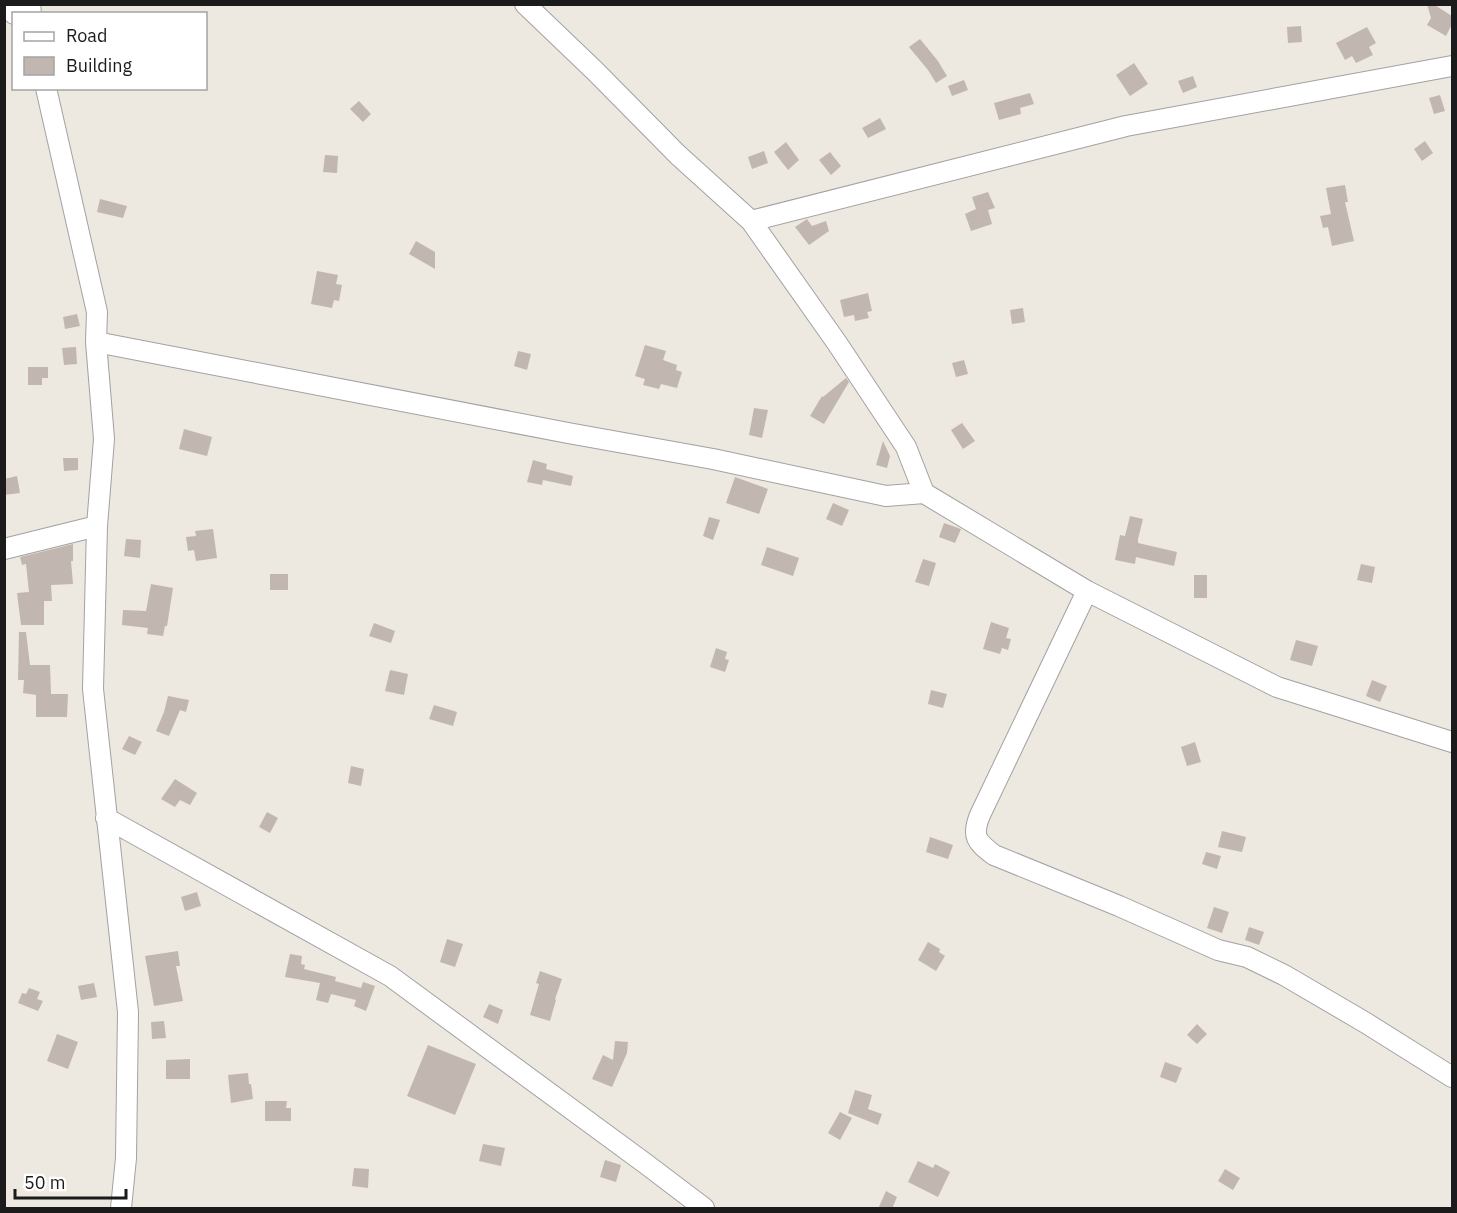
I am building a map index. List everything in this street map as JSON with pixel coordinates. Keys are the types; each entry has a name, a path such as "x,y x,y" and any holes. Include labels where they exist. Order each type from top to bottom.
{"street":[{"path":"525,4 678,154 752,221 906,447 924,493"},
{"path":"752,221 1126,126 1452,66"},
{"path":"46,90 98,312 96,342 104,438 97,526 93,689 128,1012 126,1158 121,1209"},
{"path":"96,342 714,459 886,496 924,493 1087,591 1277,687 1452,742"},
{"path":"4,549 97,526"},
{"path":"1087,591 977,822 975,828 980,844 994,855 1119,906 1218,950 1247,957 1284,975 1452,1077"},
{"path":"106,818 390,976 704,1209"}],"building":[{"path":"1427,4 1433,4 1452,16 1452,24 1446,36 1427,25 1431,18"},
{"path":"1301,26 1302,42 1288,43 1287,27"},
{"path":"1367,27 1376,43 1369,47 1373,55 1356,63 1352,56 1345,60 1336,43"},
{"path":"920,39 947,76 936,83 909,47"},
{"path":"1134,63 1148,84 1130,96 1116,75"},
{"path":"1193,76 1197,87 1183,93 1178,81"},
{"path":"964,80 968,90 952,96 948,86"},
{"path":"1030,93 1034,104 1020,108 1021,114 999,120 994,103"},
{"path":"1440,95 1445,111 1434,114 1429,98"},
{"path":"359,101 371,114 363,122 350,109"},
{"path":"880,118 886,129 868,138 862,128"},
{"path":"1425,141 1433,153 1422,161 1414,149"},
{"path":"786,142 799,160 788,170 774,152"},
{"path":"764,151 768,163 752,169 748,157"},
{"path":"830,152 841,166 831,175 819,160"},
{"path":"325,155 338,156 337,173 323,172"},
{"path":"1345,185 1348,202 1345,202 1354,241 1332,246 1328,227 1323,228 1320,216 1331,214 1326,188"},
{"path":"988,192 995,208 988,210 992,224 971,231 965,214 976,209 972,197"},
{"path":"100,199 127,206 123,218 97,212"},
{"path":"807,219 812,226 826,221 829,231 809,245 795,227"},
{"path":"416,241 435,252 435,269 409,254"},
{"path":"317,271 338,275 336,284 342,285 339,301 334,300 332,308 311,304"},
{"path":"868,293 872,311 867,312 869,318 855,321 854,315 844,317 840,300"},
{"path":"1023,308 1025,322 1012,324 1010,310"},
{"path":"77,314 80,326 65,329 63,317"},
{"path":"645,345 666,351 663,360 677,365 676,370 682,372 677,388 661,384 659,389 643,385 645,379 635,376"},
{"path":"76,347 77,364 64,365 62,348"},
{"path":"518,351 531,354 527,370 514,366"},
{"path":"964,360 968,374 956,377 952,363"},
{"path":"28,367 48,367 48,378 42,378 42,385 28,385"},
{"path":"846,378 849,382 824,424 810,416 822,396"},
{"path":"754,408 768,410 762,438 749,435"},
{"path":"962,423 975,441 963,449 951,430"},
{"path":"184,429 212,437 207,456 179,449"},
{"path":"883,441 890,456 887,468 876,465"},
{"path":"63,458 78,458 78,470 64,471"},
{"path":"533,460 547,464 546,469 573,476 571,486 543,480 542,485 527,482"},
{"path":"17,476 20,493 4,495 4,479"},
{"path":"735,477 768,489 759,514 726,503"},
{"path":"833,503 849,510 842,526 826,519"},
{"path":"1130,516 1143,519 1138,543 1177,552 1174,566 1136,557 1135,564 1115,560 1120,535 1125,536"},
{"path":"709,517 720,520 713,540 703,536"},
{"path":"944,523 961,529 955,543 939,537"},
{"path":"213,529 217,558 196,561 194,550 188,551 186,537 196,536 195,531"},
{"path":"126,539 141,540 140,558 124,556"},
{"path":"73,544 73,561 71,561 73,584 51,585 52,601 44,601 44,625 21,625 17,593 29,592 26,564 22,565 20,557"},
{"path":"767,547 799,558 793,576 761,565"},
{"path":"923,559 936,563 929,586 915,582"},
{"path":"1361,564 1375,567 1372,583 1357,580"},
{"path":"270,574 288,574 288,590 270,590"},
{"path":"1194,575 1207,575 1207,598 1194,598"},
{"path":"151,584 173,588 167,626 165,626 163,636 147,634 148,628 122,625 123,610 146,611"},
{"path":"991,622 1009,628 1006,638 1011,639 1008,650 1002,648 1000,654 983,649"},
{"path":"374,623 395,631 391,643 369,636"},
{"path":"19,632 26,632 30,665 50,665 51,694 68,694 67,717 36,717 36,695 23,693 24,680 18,680"},
{"path":"1296,640 1318,646 1312,666 1290,660"},
{"path":"716,648 727,652 725,659 729,660 725,672 710,667"},
{"path":"390,670 408,674 404,695 385,691"},
{"path":"1372,680 1387,686 1380,702 1366,696"},
{"path":"931,690 947,694 943,708 928,704"},
{"path":"168,696 189,700 186,712 180,710 169,736 156,731"},
{"path":"434,705 457,712 453,726 429,719"},
{"path":"129,736 142,742 135,755 122,749"},
{"path":"1195,742 1201,762 1187,766 1181,747"},
{"path":"351,766 364,769 361,786 348,783"},
{"path":"175,779 197,793 190,805 180,800 175,807 161,799"},
{"path":"267,812 278,818 270,833 259,827"},
{"path":"1222,831 1246,837 1242,852 1218,847"},
{"path":"930,837 953,845 948,859 926,852"},
{"path":"1206,852 1221,856 1217,869 1202,864"},
{"path":"197,892 201,906 185,911 181,897"},
{"path":"1214,907 1229,912 1222,933 1207,928"},
{"path":"1249,927 1264,932 1259,945 1245,940"},
{"path":"447,939 463,944 455,967 440,962"},
{"path":"928,942 940,949 939,952 945,956 936,971 918,960"},
{"path":"178,951 180,966 176,966 183,1001 154,1006 145,956"},
{"path":"290,954 302,956 301,964 305,965 304,969 336,977 335,981 361,988 363,982 375,986 366,1011 354,1006 356,1000 331,994 328,1003 316,1000 320,983 285,977"},
{"path":"540,971 562,979 550,1021 530,1015 539,984 536,983"},
{"path":"94,983 97,997 81,1000 78,986"},
{"path":"29,988 40,992 37,999 43,1001 38,1011 18,1003 22,993 26,994"},
{"path":"489,1004 503,1010 498,1024 483,1017"},
{"path":"164,1021 166,1038 152,1039 151,1022"},
{"path":"1197,1024 1207,1034 1197,1044 1187,1035"},
{"path":"57,1034 78,1042 68,1069 47,1061"},
{"path":"615,1041 628,1042 627,1053 612,1087 592,1079 603,1055 613,1060"},
{"path":"428,1045 476,1064 455,1115 407,1096"},
{"path":"190,1059 190,1079 166,1079 166,1060"},
{"path":"1165,1062 1182,1068 1176,1083 1160,1077"},
{"path":"248,1073 253,1099 231,1103 228,1075"},
{"path":"855,1090 872,1095 868,1109 882,1114 878,1125 848,1113"},
{"path":"265,1101 287,1101 286,1108 291,1108 291,1121 265,1121"},
{"path":"840,1112 852,1118 840,1140 828,1133"},
{"path":"483,1144 505,1148 501,1166 479,1161"},
{"path":"605,1160 621,1165 616,1182 600,1177"},
{"path":"918,1161 933,1168 935,1164 950,1172 938,1197 908,1182"},
{"path":"354,1168 369,1169 368,1188 352,1186"},
{"path":"1225,1169 1240,1178 1233,1190 1218,1181"},
{"path":"886,1191 897,1197 892,1209 878,1209"}]}
